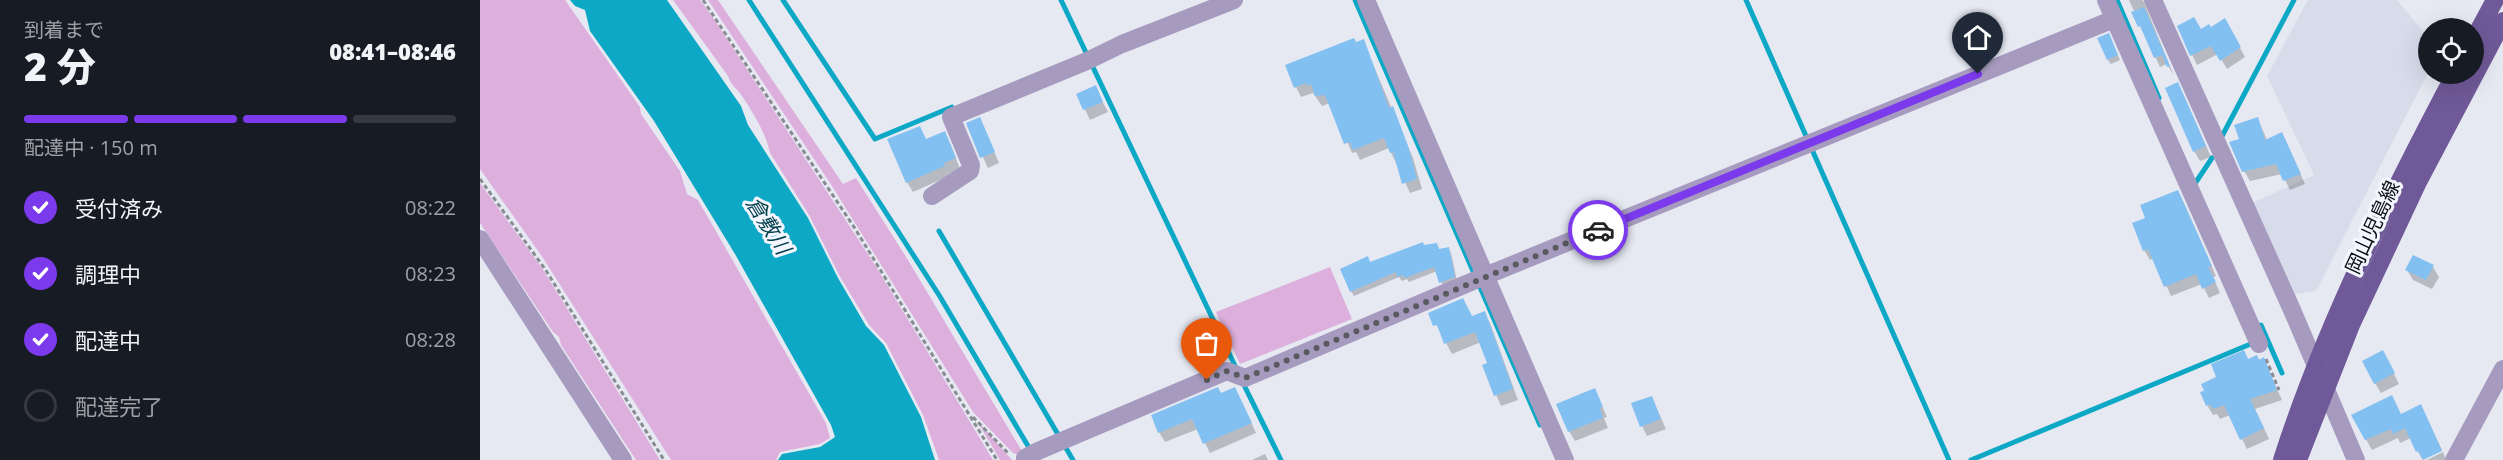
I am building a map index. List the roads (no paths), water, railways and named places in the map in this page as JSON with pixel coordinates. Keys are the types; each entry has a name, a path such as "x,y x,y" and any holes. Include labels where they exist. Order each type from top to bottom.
{"main road":[{"path":"2484,20 2495,0"},
{"name":"岡山児島線","path":"2298,460 2350,325 2418,182 2503,21"},
{"name":"岡山児島線","path":"2282,460 2316,367 2360,266 2450,84"}],"street":[{"path":"932,196 970,171 971,165 951,117 1090,60 1122,44 1233,0"},
{"path":"1366,0 1479,278 1565,460"},
{"path":"2153,0 2356,460"},
{"path":"1026,456 1227,371 1245,378 1479,278 1809,144 2111,12 2258,340"},
{"path":"480,239 623,460"},
{"path":"2454,460 2503,369"}],"water":[{"name":"倉敷川","path":"570,0 667,0 741,106 748,125 808,218 838,278 866,326 884,345 921,417 935,460 778,460 782,454 820,447 835,437 831,425 735,254 654,121 590,31 585,10 575,6"}],"waterway":[{"path":"749,0 939,295 1031,451"},
{"path":"783,0 875,139 952,107"},
{"path":"1061,0 1237,370"},
{"path":"1355,0 1540,425"},
{"path":"1746,0 1949,460"},
{"path":"2117,0 2159,98"},
{"path":"2221,138 2294,0"},
{"path":"2196,182 2212,158"},
{"path":"939,231 1073,460"},
{"path":"2261,325 2282,373"},
{"path":"1971,460 2253,343"},
{"path":"1242,381 1281,460"}]}
